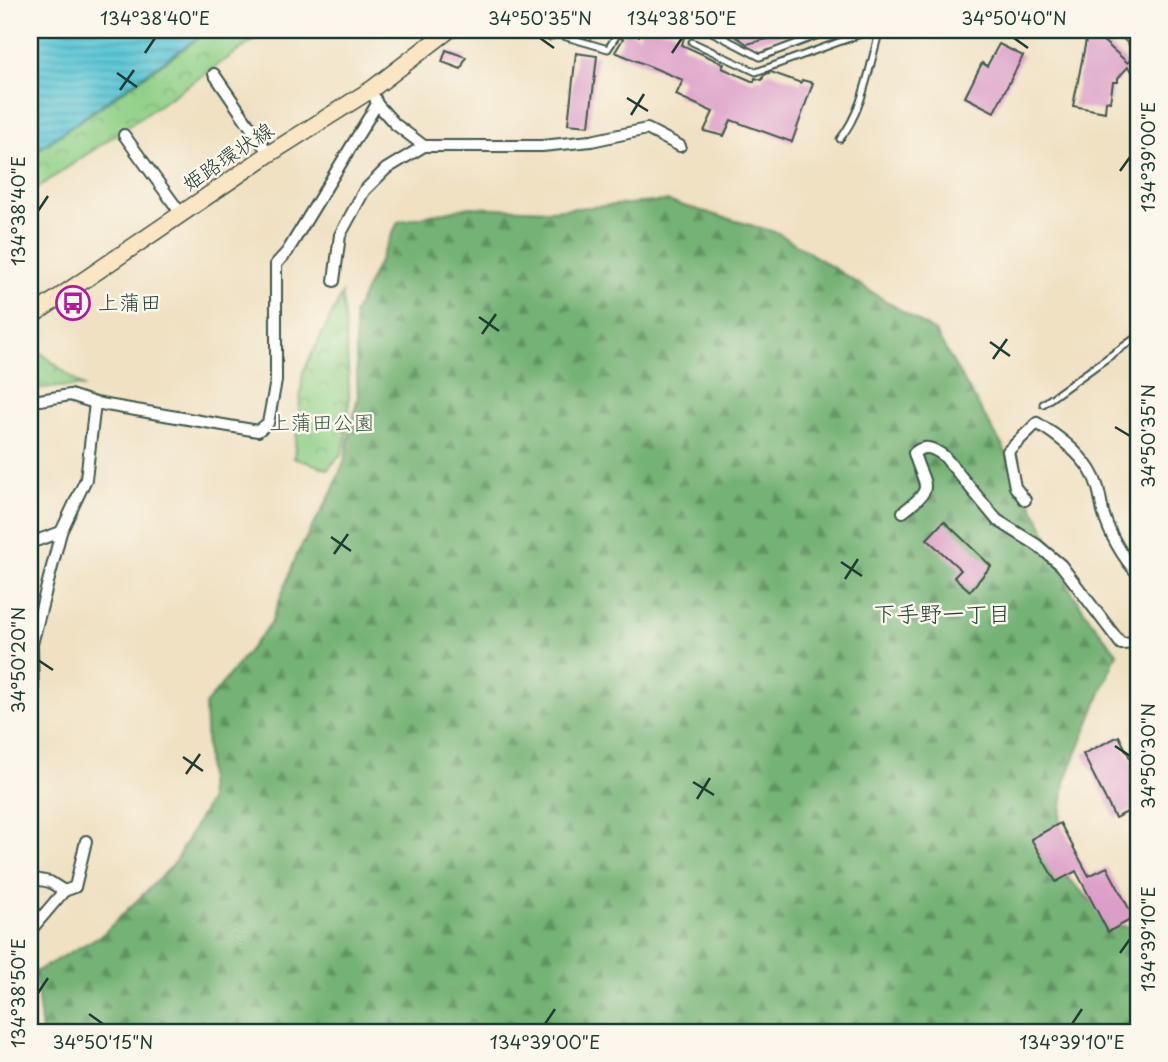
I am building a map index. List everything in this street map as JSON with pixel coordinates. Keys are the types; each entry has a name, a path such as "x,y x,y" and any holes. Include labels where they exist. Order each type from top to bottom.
{"highway":[{"path":"1129,30 1138,38"}],"main road":[{"name":"姫路環状線","path":"30,317 269,154 375,96 439,32"}],"street":[{"path":"214,74 269,154"},
{"path":"30,399 70,395 95,403 258,431 268,423 276,381 276,264 287,251 375,96 395,124 424,146"},
{"path":"334,281 340,235 363,191 386,169 424,146 542,146 591,141 647,130 680,146"},
{"path":"124,135 182,215"},
{"path":"30,710 33,702 32,644 61,532 86,479 95,403"},
{"path":"1025,500 1015,487 1008,451 1037,423 1064,439 1091,471 1111,530 1126,561 1138,574"},
{"path":"903,512 923,497 926,488 914,453 921,447 933,448 944,456 997,520 1037,545 1061,565 1121,644 1138,643"},
{"path":"30,543 61,532"},
{"path":"30,931 64,891 75,887 86,841"},
{"path":"30,878 50,882 64,891"}],"lane":[{"path":"549,37 556,34 608,49 620,30"},
{"path":"708,30 760,57 832,30"},
{"path":"692,42 755,72 872,30"},
{"path":"840,139 857,111 880,30"},
{"path":"1043,404 1138,336"}],"green space":[{"path":"211,30 269,30 30,193 30,156"},
{"path":"667,201 778,233 935,332 1003,447 1056,553 1071,591 1117,653 1065,782 1055,865 1116,926 1138,927 1138,1032 42,1032 35,972 103,934 173,865 209,801 205,705 271,623 297,554 332,492 344,461 358,396 354,314 398,222 469,207 551,210"},
{"name":"上蒲田公園","path":"342,294 348,374 348,418 342,452 328,469 294,458 303,372"},
{"path":"30,344 83,387 30,388"}],"water":[{"path":"30,30 208,30 30,155"}],"building":[{"path":"625,30 639,36 641,30 668,30 684,37 682,45 724,64 722,68 754,82 755,78 762,80 764,75 771,72 801,83 802,80 813,83 792,142 731,120 724,136 704,131 713,112 676,95 683,80 615,52"},
{"path":"726,30 790,30 791,33 747,44"},
{"path":"1088,30 1128,63 1133,57 1138,61 1138,77 1128,67 1118,78 1118,82 1113,82 1110,102 1106,101 1105,112 1073,106"},
{"path":"999,44 1023,56 994,112 965,97 982,63 987,66"},
{"path":"446,50 466,57 461,69 442,62"},
{"path":"576,53 597,56 589,126 568,124"},
{"path":"944,521 991,566 970,591 954,577 961,570 927,539"},
{"path":"1119,736 1138,774 1138,807 1115,818 1083,754"},
{"path":"1060,823 1089,876 1107,867 1134,918 1108,932 1076,871 1056,882 1031,839"}],"place":[{"name":"上蒲田","path":"73,303"}],"district":[{"name":"下手野一丁目","path":"942,614"}]}
